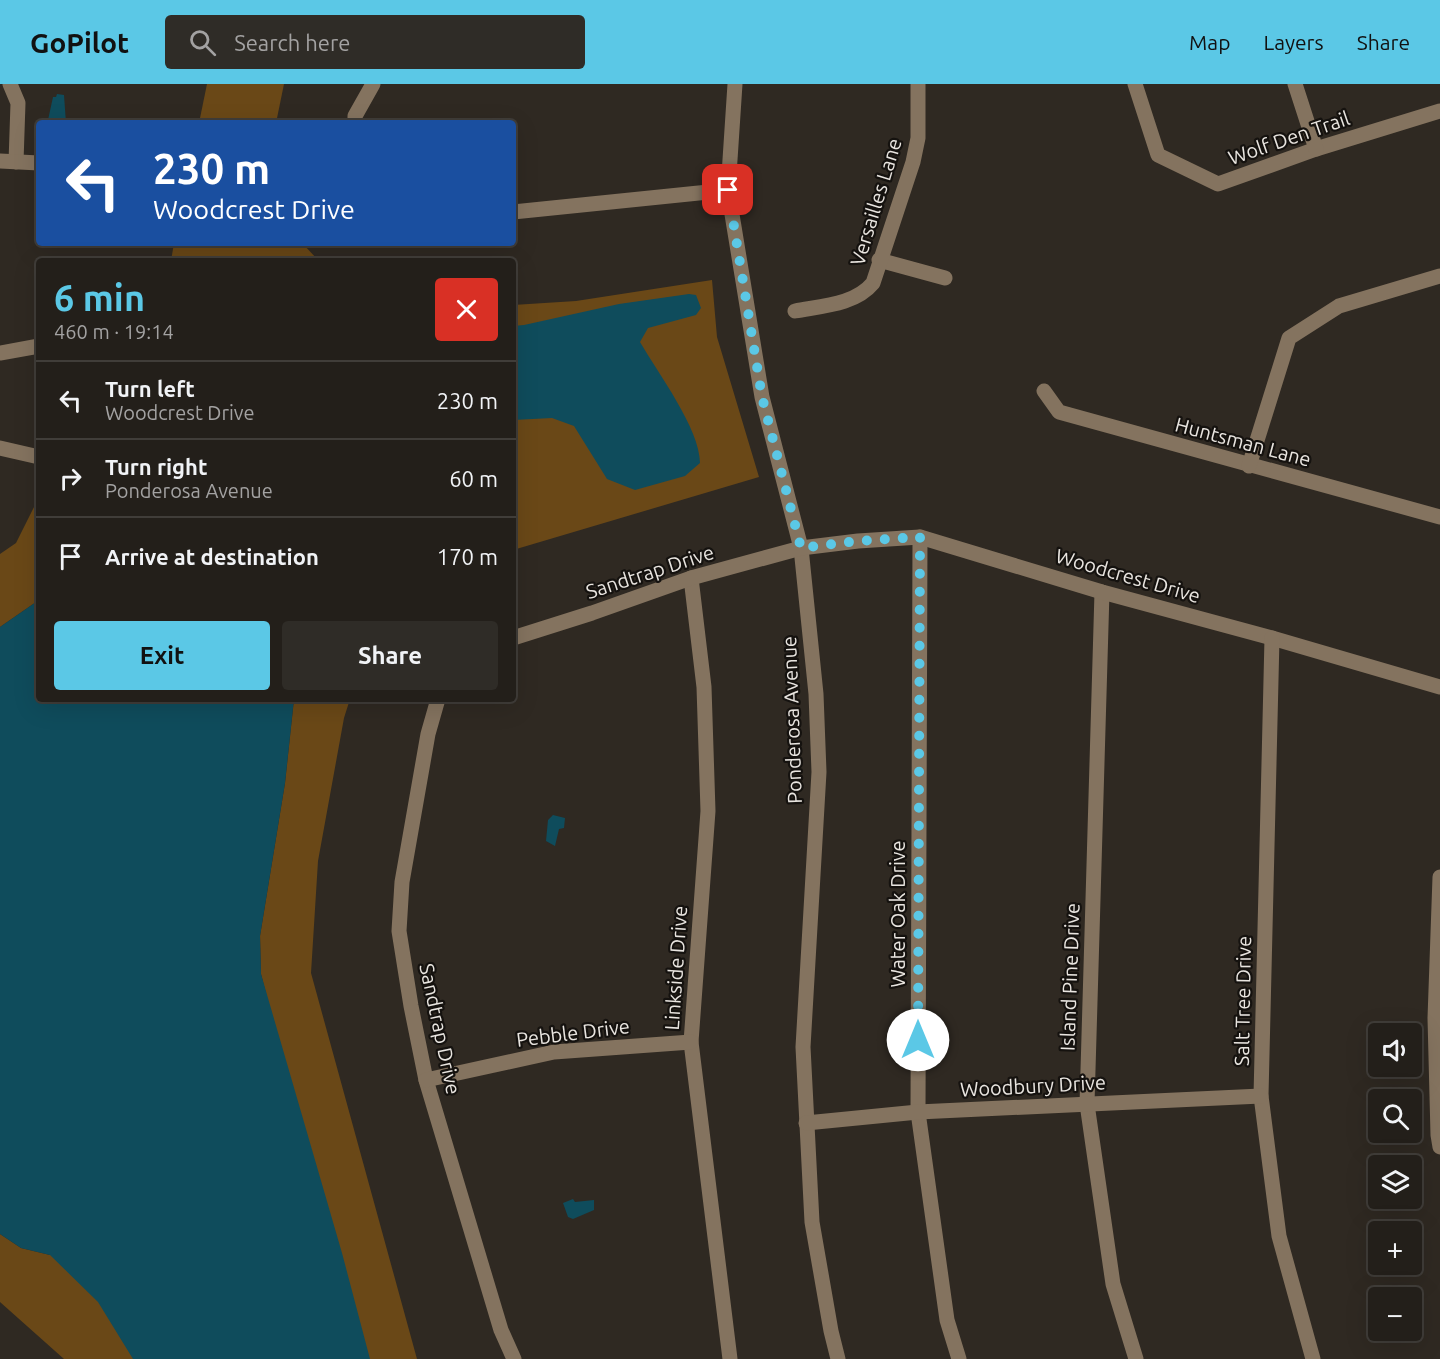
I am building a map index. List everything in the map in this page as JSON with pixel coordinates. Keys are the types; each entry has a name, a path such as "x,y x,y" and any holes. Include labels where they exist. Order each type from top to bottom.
{"street":[{"path":"10,84 18,103 16,162"},
{"path":"355,120 374,84"},
{"name":"Ponderosa Avenue","path":"735,84 728,190 762,397 801,548 816,694 819,772 803,1047 812,1222 838,1359"},
{"name":"Versailles Lane","path":"795,311 857,297 873,283 915,154 918,138 918,84"},
{"name":"Wolf Den Trail","path":"1135,84 1158,155 1218,184 1316,149 1440,111"},
{"path":"1295,84 1316,149"},
{"path":"0,161 36,163"},
{"path":"516,212 728,190"},
{"path":"879,260 945,278"},
{"path":"1249,466 1289,338 1339,306 1440,276"},
{"path":"0,353 36,347"},
{"name":"Huntsman Lane","path":"1044,391 1059,412 1440,517"},
{"path":"0,448 36,456"},
{"name":"Woodcrest Drive","path":"801,548 920,537 1102,592 1440,687"},
{"name":"Water Oak Drive","path":"920,537 918,1112 947,1320 959,1359"},
{"name":"Sandtrap Drive","path":"516,637 691,578 801,548"},
{"name":"Linkside Drive","path":"691,578 704,687 708,811 691,1042 730,1359"},
{"name":"Island Pine Drive","path":"1102,592 1087,1104 1113,1284 1136,1359"},
{"name":"Salt Tree Drive","path":"1272,638 1261,1096 1279,1236 1313,1359"},
{"name":"Sandtrap Drive","path":"437,702 428,734 402,882 399,931 426,1080 501,1330 514,1359"},
{"path":"1439,1139 1435,1018 1440,877"},
{"name":"Pebble Drive","path":"426,1080 554,1052 691,1042"},
{"name":"Woodbury Drive","path":"806,1123 918,1112 1261,1096"}],"shaded area":[{"path":"207,84 284,84 277,120 200,120"},
{"path":"174,246 305,246 316,258 172,258"},
{"path":"712,280 717,337 759,477 516,549 516,305 576,301"},
{"path":"36,503 36,602 0,627 0,554 16,543"},
{"path":"294,702 349,702 344,718 318,861 311,973 417,1359 64,1359 0,1302 0,1234 21,1248 50,1255 273,1021 261,974 260,936 285,783"}],"water":[{"path":"57,94 64,95 66,120 48,120 53,97"},
{"path":"689,294 696,295 701,308 696,315 648,328 640,342 686,418 698,449 700,463 685,476 635,490 607,479 574,426 552,418 516,420 516,326 619,304"},
{"path":"36,602 36,702 294,702 285,783 260,936 261,974 342,1253 370,1359 133,1359 98,1302 50,1255 21,1248 0,1234 0,627"},
{"path":"553,815 565,818 564,828 559,829 555,846 546,841 548,820"},
{"path":"573,1199 575,1202 594,1200 594,1210 573,1219 568,1217 563,1203"}],"route":[{"path":"728,190 762,397 801,548 920,537 918,1040"}]}
